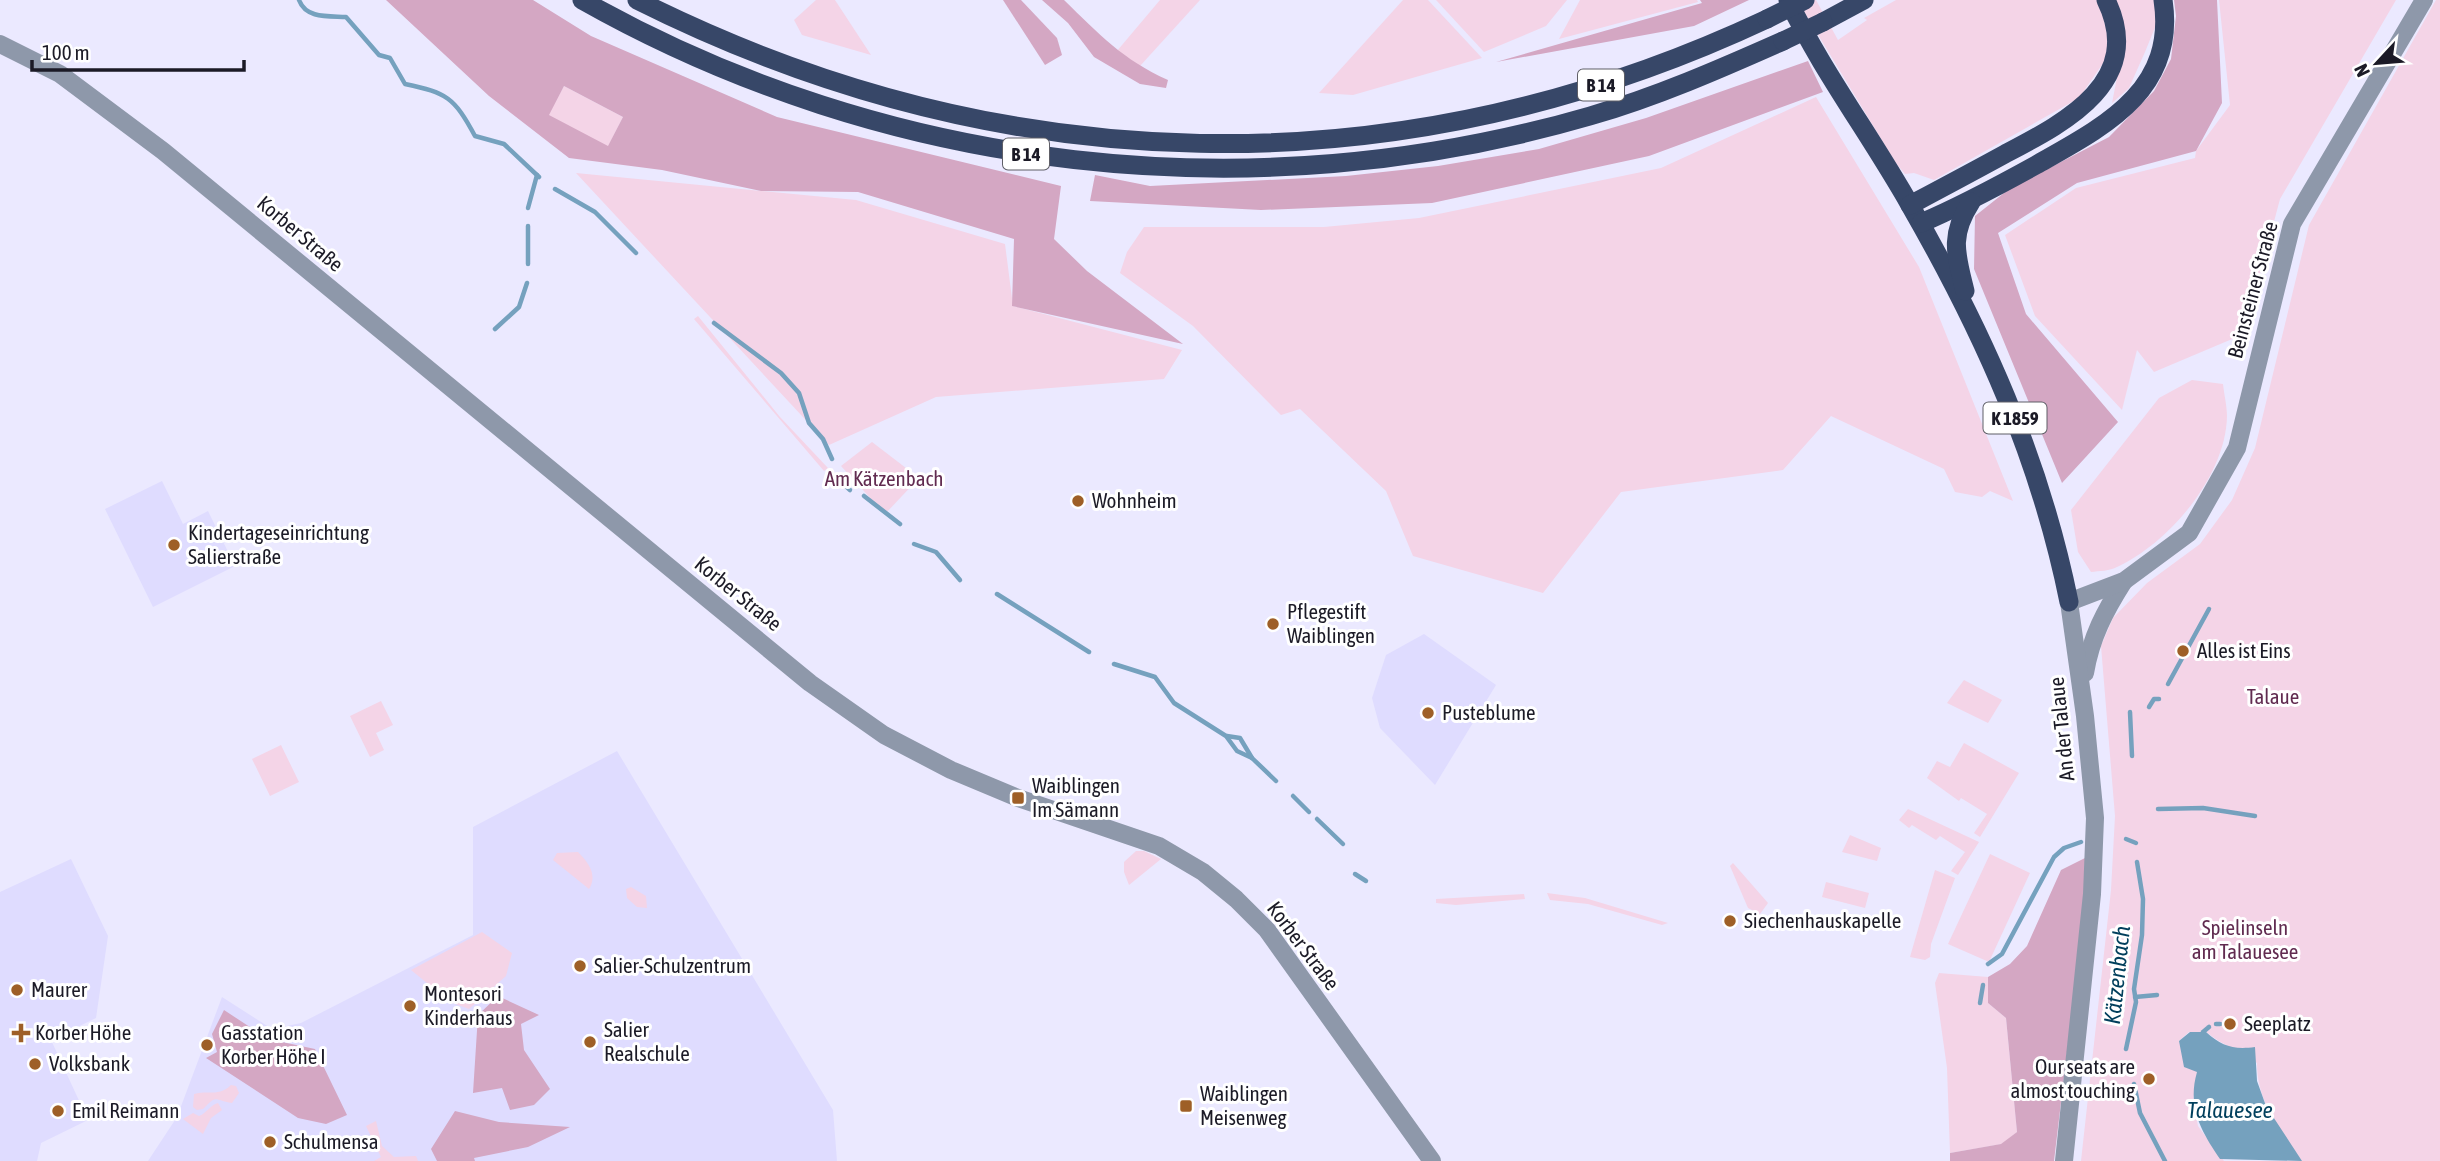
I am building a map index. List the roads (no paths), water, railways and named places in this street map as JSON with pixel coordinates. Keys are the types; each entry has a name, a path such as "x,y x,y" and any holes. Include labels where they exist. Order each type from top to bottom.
{"highway":[{"name":"B 14","path":"582,0 667,44 757,83 838,111 978,146 1112,166 1186,169 1263,168 1381,160 1496,140 1591,116 1653,95 1783,41 1857,4"},
{"name":"B 14","path":"637,0 765,59 848,88 914,106 1057,133 1187,144 1264,144 1376,135 1498,113 1643,71 1710,46 1805,0"},
{"path":"1780,0 1797,19"},
{"path":"1788,0 1920,223 1970,202 2084,138 2130,104 2148,80 2161,52 2164,31 2163,0"},
{"path":"1857,4 1870,0"},
{"path":"1910,205 2061,124 2095,97 2113,63 2115,25 2106,0"},
{"path":"1970,202 1961,218 1955,239 1972,322"},
{"name":"K 1859","path":"1920,223 1972,322 2039,478 2070,602"}],"street":[{"name":"Beinsteiner Straße","path":"2124,580 2189,533 2238,448 2292,225 2424,0"},
{"name":"Korber Straße","path":"0,44 60,74 163,151 810,683 884,735 951,770 1018,798 1159,846 1203,872 1236,899 1267,930 1433,1161"},
{"path":"2070,602 2124,580"},
{"path":"2082,693 2089,648 2102,614 2124,580"},
{"name":"An der Talaue","path":"2064,1161 2092,894 2095,818 2070,602"}],"water":[{"name":"Talauesee","path":"2190,1032 2206,1032 2217,1041 2234,1047 2255,1047 2257,1081 2266,1106 2302,1161 2220,1159 2207,1139 2195,1108 2194,1085 2197,1072 2184,1067 2179,1041"}],"waterway":[{"name":"Kätzenbach","path":"299,0 302,6 312,13 346,17 379,55 390,58 405,84 431,90 448,99 461,113 475,136 504,144 539,177"},
{"path":"528,208 537,175"},
{"name":"Kätzenbach","path":"555,189 595,212 636,253"},
{"path":"528,226 528,264"},
{"path":"495,329 519,307 527,283"},
{"name":"Kätzenbach","path":"714,323 781,373 799,393 809,423 823,439 832,459"},
{"name":"Kätzenbach","path":"835,476 850,490"},
{"name":"Kätzenbach","path":"864,496 900,524"},
{"name":"Kätzenbach","path":"914,544 936,552 960,580"},
{"name":"Kätzenbach","path":"997,594 1089,652"},
{"path":"2168,684 2209,609"},
{"name":"Kätzenbach","path":"1114,664 1155,677 1174,703 1226,736 1237,751 1252,758 1276,781"},
{"path":"2149,707 2154,699 2159,699"},
{"path":"2130,712 2132,756"},
{"name":"Kätzenbach","path":"1227,736 1240,738 1252,758"},
{"name":"Kätzenbach","path":"1293,796 1309,812"},
{"path":"2158,809 2203,808 2255,816"},
{"name":"Kätzenbach","path":"1317,819 1343,844"},
{"name":"Kätzenbach","path":"2126,839 2136,843"},
{"name":"Kätzenbach","path":"1988,964 2002,954 2054,857 2064,848 2081,842"},
{"name":"Kätzenbach","path":"2126,1049 2136,1002 2134,989 2142,935 2143,899 2137,862"},
{"path":"1355,874 1366,881"},
{"name":"Kätzenbach","path":"1980,1003 1983,985"},
{"path":"2135,997 2157,995"},
{"path":"2203,1032 2209,1027"},
{"name":"Kätzenbach","path":"2134,1084 2140,1113 2165,1161"}],"place":[{"name":"Wohnheim","path":"1078,501"},
{"name":"Kindertageseinrichtung Salierstraße","path":"174,545"},
{"name":"Pflegestift Waiblingen","path":"1273,624"},
{"name":"Alles ist Eins","path":"2183,651"},
{"name":"Pusteblume","path":"1428,713"},
{"name":"Waiblingen Im Sämann","path":"1018,798"},
{"name":"Siechenhauskapelle","path":"1730,921"},
{"name":"Salier-Schulzentrum","path":"580,966"},
{"name":"Maurer","path":"17,990"},
{"name":"Montesori Kinderhaus","path":"410,1006"},
{"name":"Seeplatz","path":"2230,1024"},
{"name":"Korber Höhe","path":"21,1033"},
{"name":"Salier Realschule","path":"590,1042"},
{"name":"Gasstation Korber Höhe I","path":"207,1045"},
{"name":"Volksbank","path":"35,1064"},
{"name":"Our seats are almost touching","path":"2149,1079"},
{"name":"Waiblingen Meisenweg","path":"1186,1106"},
{"name":"Emil Reimann","path":"58,1111"},
{"name":"Schulmensa","path":"270,1142"}],"park label":[{"name":"Am Kätzenbach","path":"884,479"},
{"name":"Talaue","path":"2273,697"},
{"name":"Spielinseln am Talauesee","path":"2245,940"}]}
